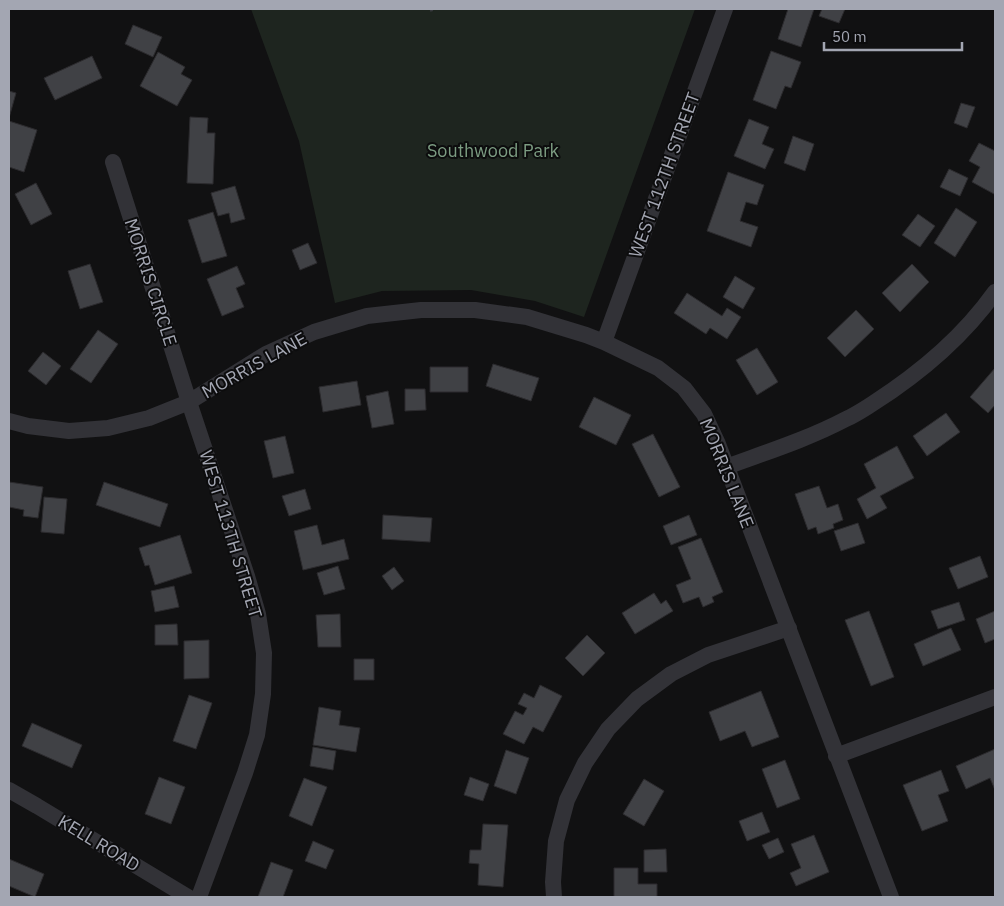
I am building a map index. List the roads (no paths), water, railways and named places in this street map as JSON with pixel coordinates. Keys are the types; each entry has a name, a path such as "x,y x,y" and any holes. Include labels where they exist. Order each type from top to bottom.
{"street":[{"name":"WEST 112TH STREET","path":"604,342 726,9"},
{"name":"MORRIS CIRCLE","path":"113,162 189,402"},
{"path":"726,467 793,443 848,419 897,388 942,352 982,310 995,292"},
{"name":"MORRIS LANE","path":"9,421 28,426 69,430 108,428 149,418 189,402 266,354 314,332 367,316 421,310 475,310 527,317 604,342 658,368 684,388 704,414 891,897"},
{"name":"WEST 113TH STREET","path":"189,402 247,576 258,614 264,654 263,694 256,735 245,773 199,897"},
{"path":"554,897 553,882 556,841 567,800 586,763 608,729 637,699 671,674 708,655 788,628"},
{"path":"836,756 995,697"},
{"name":"KELL ROAD","path":"9,790 188,897"}],"park label":[{"name":"Southwood Park","path":"493,150"}]}
